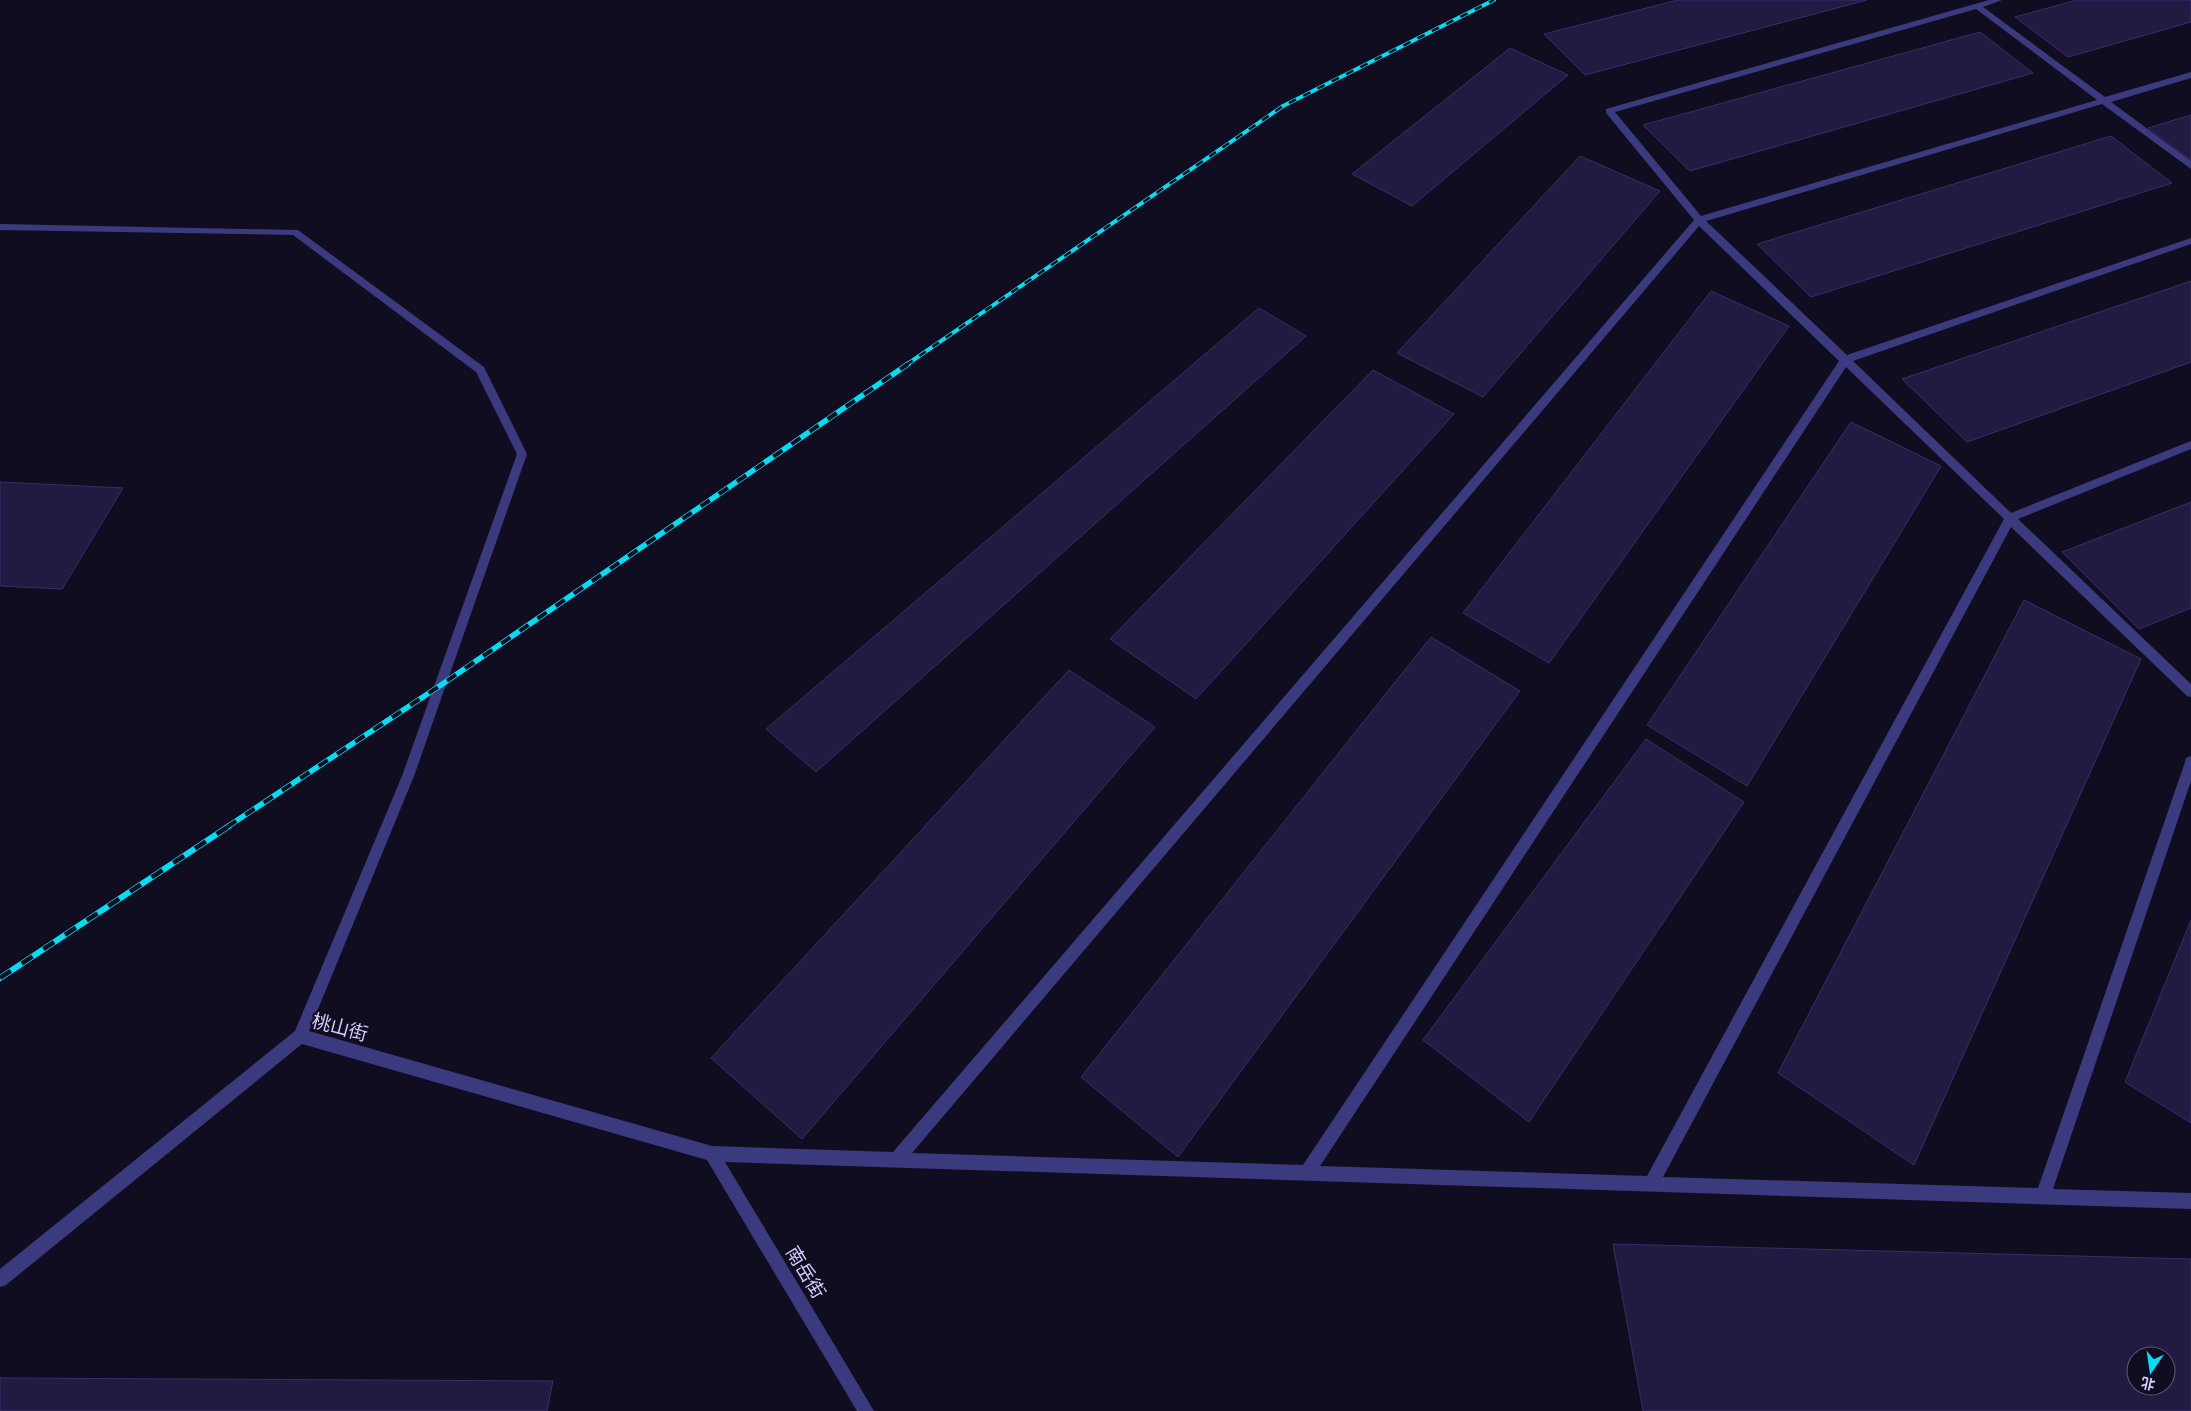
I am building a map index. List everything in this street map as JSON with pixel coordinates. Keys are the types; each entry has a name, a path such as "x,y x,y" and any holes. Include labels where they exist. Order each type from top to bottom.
{"street":[{"path":"1998,0 1609,111 1699,220 2191,692"},
{"path":"1977,6 2191,166"},
{"path":"898,1159 1699,220 2191,75"},
{"path":"0,227 295,232 480,370 522,454 408,776 300,1036"},
{"path":"1307,1172 1845,360 2191,241"},
{"path":"1651,1184 2010,518 2191,445"},
{"path":"2043,1197 2191,762"},
{"name":"桃山街","path":"0,1279 300,1036 712,1154 2191,1201"},
{"name":"南岳街","path":"712,1154 866,1411"}],"building":[{"path":"1678,0 1867,0 1585,75 1544,34"},
{"path":"2077,0 2191,0 2191,22 2068,57 2015,17"},
{"path":"1980,32 2033,73 1690,171 1643,125"},
{"path":"1510,48 1568,75 1412,206 1352,174"},
{"path":"2191,115 2191,160 2148,128"},
{"path":"2111,136 2172,183 1811,297 1757,244"},
{"path":"1580,156 1660,191 1483,397 1397,353"},
{"path":"2191,281 2191,362 1967,442 1902,379"},
{"path":"1711,291 1789,326 1549,663 1463,613"},
{"path":"1259,308 1306,336 816,772 766,729"},
{"path":"1373,370 1454,414 1196,699 1110,639"},
{"path":"1851,422 1941,466 1747,786 1647,725"},
{"path":"0,482 123,488 62,589 0,586"},
{"path":"2191,502 2191,608 2139,629 2062,552"},
{"path":"2024,600 2141,659 1914,1165 1778,1073"},
{"path":"1431,637 1520,691 1178,1157 1081,1077"},
{"path":"1069,670 1155,727 802,1139 711,1058"},
{"path":"1646,739 1744,802 1529,1122 1423,1040"},
{"path":"2191,920 2191,1123 2125,1082"},
{"path":"1613,1244 2191,1259 2191,1411 1643,1411"},
{"path":"0,1378 553,1381 547,1411 0,1411"}],"railway":[{"path":"906,365 1283,106 1494,0"},
{"path":"227,827 441,685 908,364"},
{"path":"0,978 229,826"}]}
